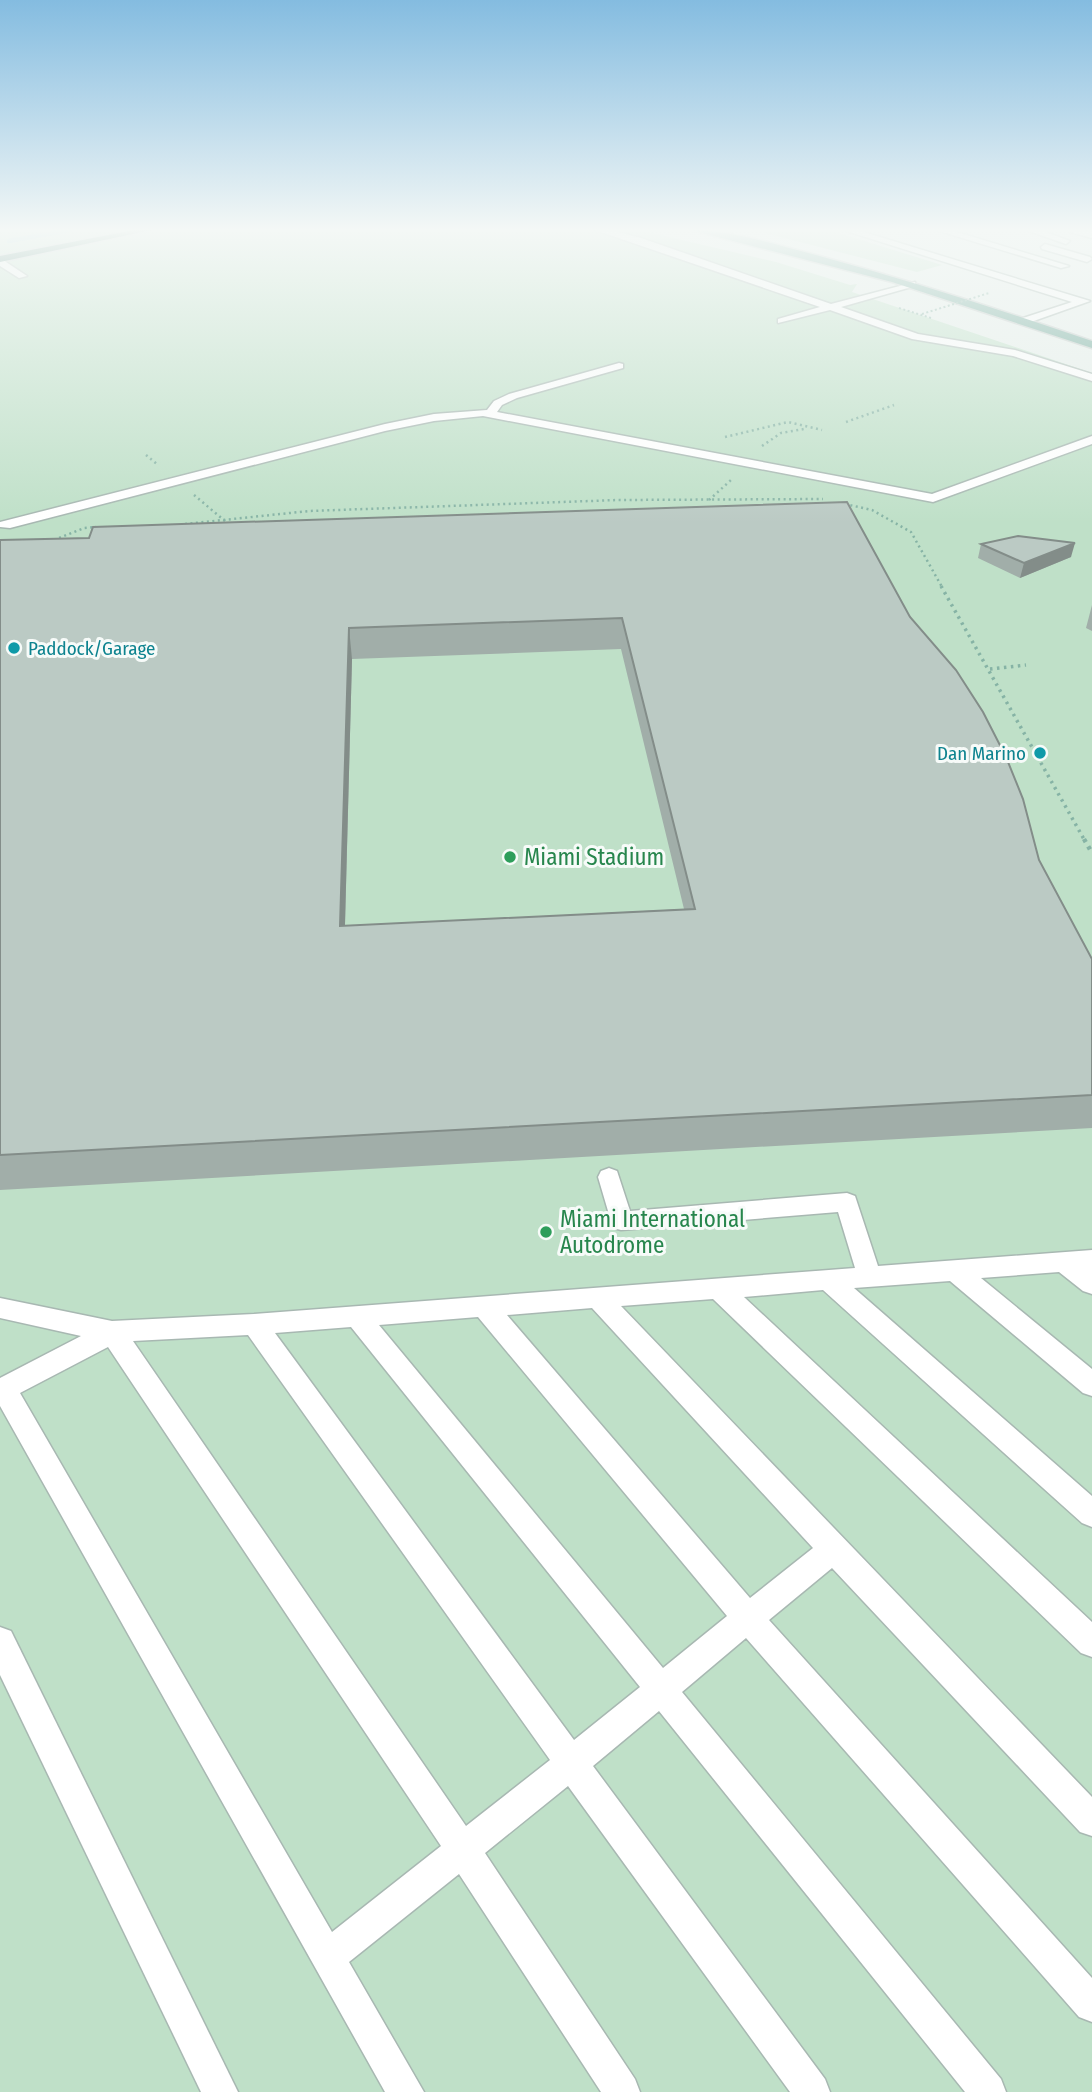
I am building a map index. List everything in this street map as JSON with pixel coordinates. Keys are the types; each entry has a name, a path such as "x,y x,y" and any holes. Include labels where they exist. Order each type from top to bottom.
{"main road":[{"path":"1043,328 1092,345"}],"lane":[{"path":"892,328 929,340 1015,353 1092,378"},
{"path":"491,414 498,403 513,396 619,366"},
{"path":"5,525 82,502 436,416 491,414 933,498 1092,440"},
{"path":"608,1177 621,1221 847,1202 869,1276"},
{"path":"0,1308 112,1332 254,1324 1092,1260"},
{"path":"1063,1262 1092,1284"},
{"path":"954,1270 1092,1385"},
{"path":"828,1280 1092,1514"},
{"path":"718,1288 1092,1642"},
{"path":"597,1297 833,1549 1092,1819"},
{"path":"483,1305 748,1618 1092,2004"},
{"path":"357,1316 988,2092"},
{"path":"254,1324 813,2092"},
{"path":"112,1332 2,1390 406,2092"},
{"path":"112,1332 463,1850 622,2092"},
{"path":"327,1958 833,1549"},
{"path":"0,1643 220,2092"}],"path":[{"path":"846,422 894,405"},
{"path":"719,438 788,422 822,430 796,429 786,432 767,439 758,452"},
{"path":"709,500 736,476"},
{"path":"192,494 225,521"},
{"path":"176,524 309,512 618,500 823,499 872,510 911,532 1092,853"},
{"path":"47,543 84,528 108,527"},
{"path":"990,669 1026,665"}],"green space":[{"name":"Miami International Autodrome","path":"0,328 958,328 1092,373 1092,2092 0,2092"}],"building":[{"name":"Miami Stadium","path":"847,502 910,617 956,670 983,712 1023,799 1039,860 1092,959 1092,1095 0,1155 0,540 89,538 93,527","holes":["622,618 695,909 340,926 349,628"]},
{"path":"1018,536 1075,543 1024,563 981,544"}],"place":[{"name":"Paddock/Garage","path":"14,648"},
{"name":"Dan Marino","path":"1040,753"},
{"name":"Miami Stadium","path":"510,857"},
{"name":"Miami International Autodrome","path":"546,1232"}]}
